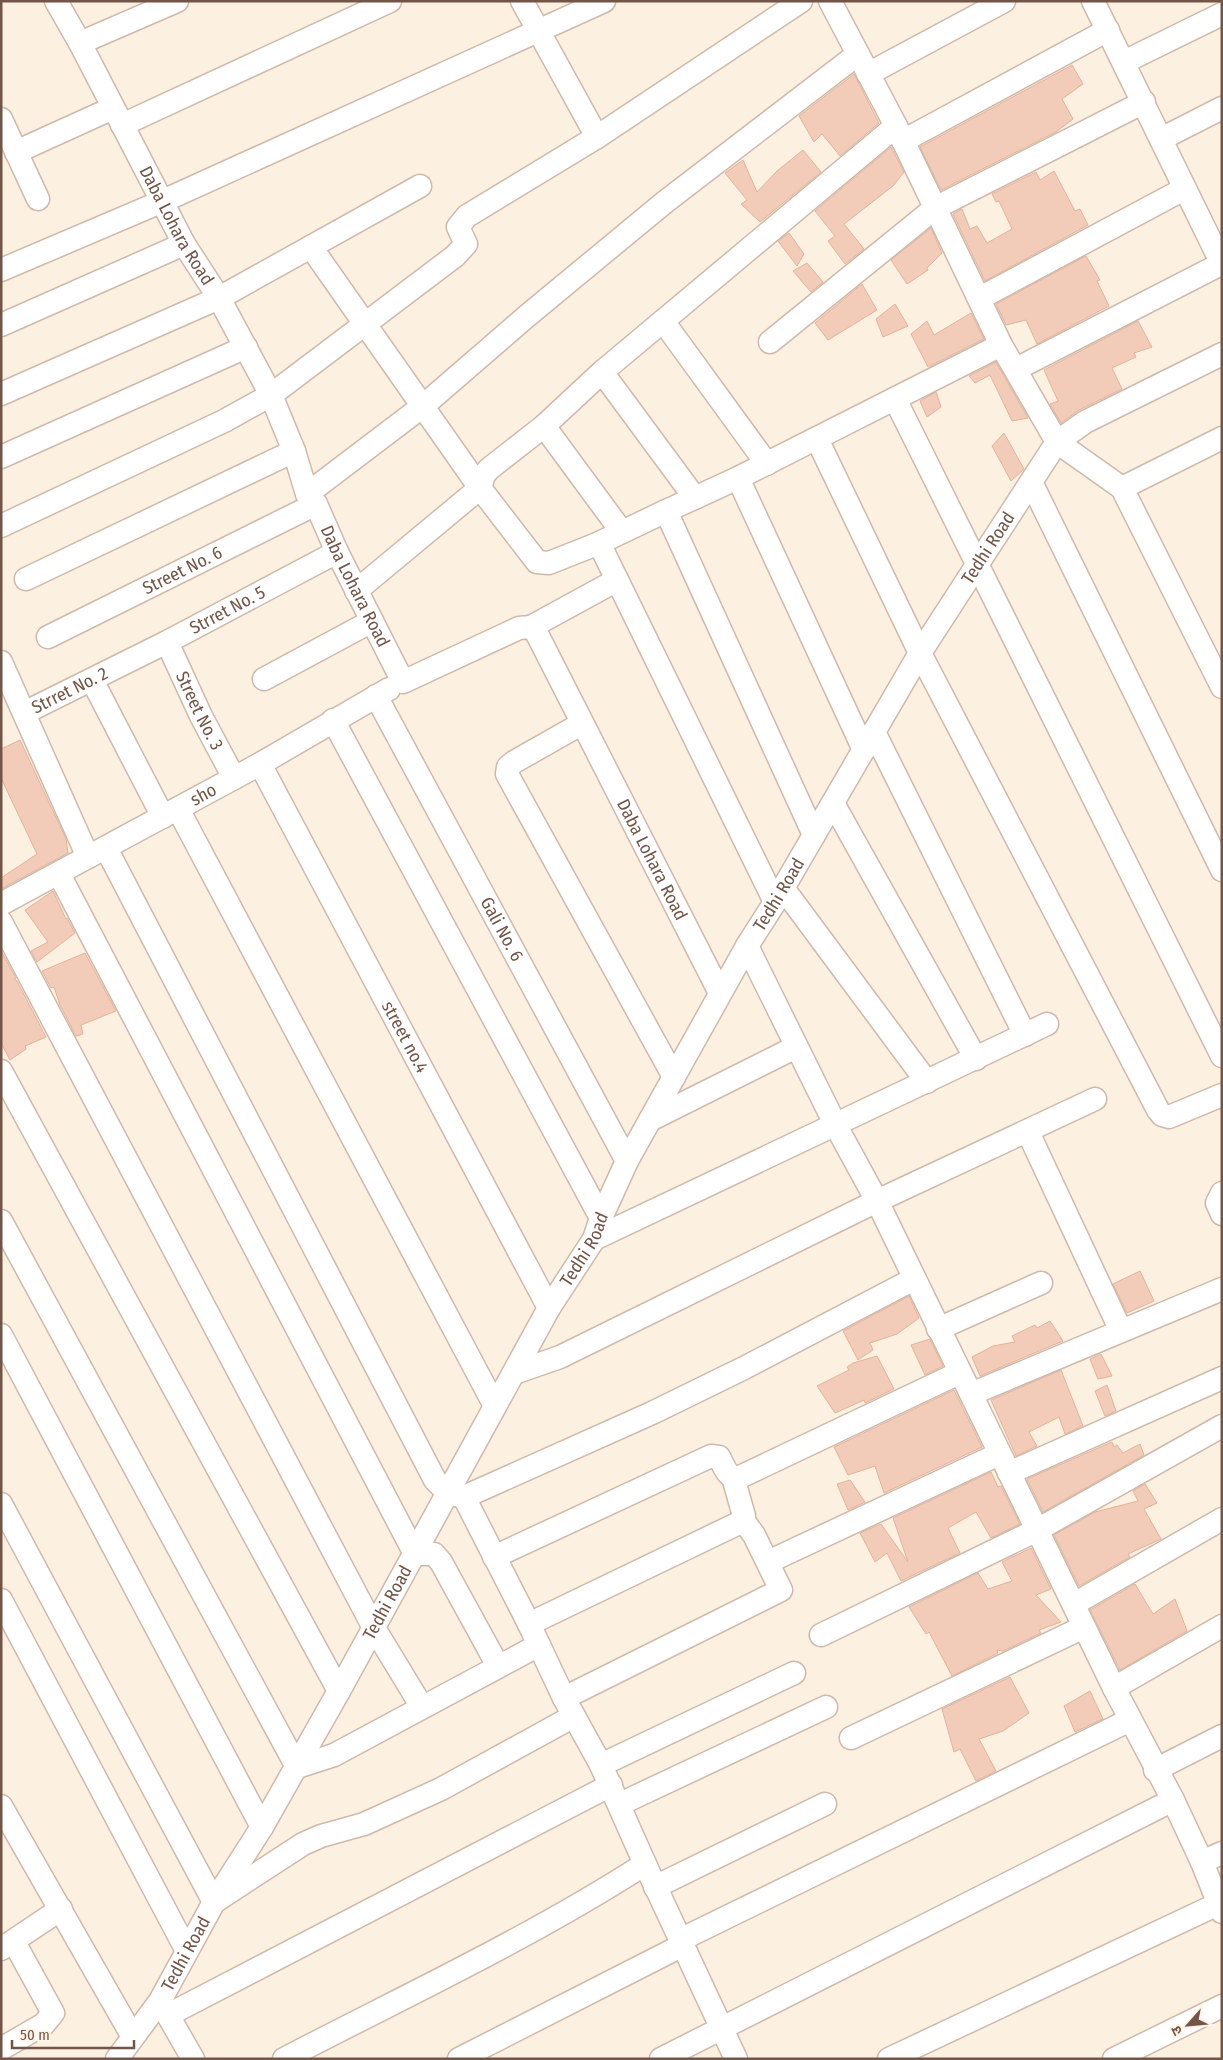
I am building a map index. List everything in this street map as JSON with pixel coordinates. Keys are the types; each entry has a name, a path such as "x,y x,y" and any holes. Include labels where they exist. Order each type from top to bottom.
{"street":[{"name":"Daba Lohara Road","path":"56,1 80,43 184,244 219,298 271,396 294,451 311,499 403,682"},
{"path":"80,43 177,1"},
{"path":"16,152 117,116 390,1"},
{"path":"522,1 597,137"},
{"path":"1,270 163,201 538,33 604,1"},
{"path":"1,526 224,421 271,396 464,247 466,244 458,227 467,216 597,137 800,1"},
{"path":"868,74 1004,1"},
{"path":"1016,369 1222,264 1094,1"},
{"path":"833,2 980,298 1001,345 1057,442 1122,488 1222,687"},
{"path":"1124,62 1222,14"},
{"path":"356,590 480,488 484,475 489,469 544,426 602,372 663,321 899,134 1108,30"},
{"name":"Street No. 6","path":"48,637 311,499 665,202 858,54"},
{"path":"770,342 935,208 1144,102"},
{"path":"1161,139 1222,108"},
{"path":"1,119 38,199"},
{"path":"1,394 219,298 420,186"},
{"path":"980,298 1184,189"},
{"path":"1,325 184,244"},
{"path":"311,246 480,488 537,562 549,563 612,537"},
{"path":"663,321 767,464"},
{"path":"927,1082 779,895 599,543 767,464 1001,345"},
{"path":"1,457 246,348"},
{"path":"1057,442 1085,422 1222,354"},
{"path":"602,372 695,498"},
{"path":"895,400 1222,1056"},
{"path":"544,426 612,537"},
{"path":"1122,488 1222,438"},
{"path":"817,439 920,653 1158,1110 1162,1115 1169,1117 1222,1095"},
{"name":"Tedhi Road","path":"117,2059 133,2037 164,2008 187,1951 214,1902 262,1827 415,1554 456,1495 495,1406 549,1308 598,1229 627,1161 720,993 920,653 1057,442"},
{"path":"26,579 294,451"},
{"path":"738,478 869,741 1025,1035"},
{"path":"1031,482 1222,870"},
{"path":"666,511 814,835"},
{"name":"Strret No. 5","path":"117,668 336,552"},
{"path":"403,682 519,628 531,627 617,580"},
{"path":"264,679 372,620"},
{"name":"Daba Lohara Road","path":"531,627 535,630 720,993"},
{"name":"Street No. 3","path":"168,642 201,716 234,778"},
{"path":"1,662 24,713 97,852 435,1480 456,1495 494,1557 530,1624 569,1707 611,1785 655,1886 736,2059"},
{"name":"Strret No. 2","path":"24,713 117,668"},
{"path":"92,680 170,813 495,1406"},
{"name":"sho","path":"1,904 260,764 333,720 403,682"},
{"name":"Gali No. 6","path":"376,696 627,1161"},
{"path":"333,720 598,1229 836,1126 1047,1024"},
{"path":"582,724 514,762 508,767 507,774 674,1077"},
{"name":"street no.4","path":"260,764 549,1308"},
{"path":"833,803 976,1059"},
{"path":"59,874 415,1554 434,1554 441,1562 498,1666"},
{"path":"1,922 374,1628 422,1707"},
{"path":"747,946 836,1126 877,1201 959,1373 1155,1770 1212,1858 1220,1908 889,2059"},
{"path":"650,1120 796,1047"},
{"path":"1,1071 339,1691"},
{"path":"514,1373 560,1357 877,1201 1095,1099"},
{"path":"1028,1132 1121,1331"},
{"path":"1222,1193 1217,1202 1222,1214"},
{"path":"1,1221 296,1767 334,1755 539,1645"},
{"path":"456,1495 652,1413 744,1368 914,1279"},
{"path":"938,1329 1041,1282"},
{"path":"970,1394 1222,1289"},
{"path":"1,1335 262,1827"},
{"path":"733,1478 742,1476 959,1373"},
{"path":"768,1562 1004,1464 1222,1378"},
{"path":"821,1635 1037,1530 1222,1426"},
{"path":"1,1504 214,1902 303,1844 321,1836 364,1824 441,1789 569,1707 781,1590 754,1535 743,1520 733,1478 727,1473 720,1458 711,1456 494,1557"},
{"path":"1074,1604 1222,1519"},
{"path":"530,1624 736,1526 743,1520"},
{"path":"1,1600 187,1951"},
{"path":"1114,1688 1222,1626"},
{"path":"851,1738 1084,1627"},
{"path":"193,2059 164,2008 611,1785 794,1673"},
{"path":"611,1785 826,1707"},
{"path":"459,2059 681,1942 1130,1720"},
{"path":"1155,1770 1222,1736"},
{"path":"661,2059 1173,1800"},
{"path":"655,1886 825,1804"},
{"path":"2,1811 133,2037"},
{"path":"284,2059 546,1923 607,1889 645,1864"},
{"path":"1,2049 44,2024 53,2014 8,1945 60,1909"},
{"path":"1114,2059 1222,2006"}],"building":[{"path":"1072,65 1083,84 1062,99 1073,119 1056,132 941,190 920,147"},
{"path":"854,74 879,123 840,156 822,134 814,142 799,116"},
{"path":"891,147 904,172 893,186 844,224 864,249 845,264 828,241 835,236 815,211"},
{"path":"803,150 821,172 760,222 741,204 747,200 725,173 743,160 757,192 777,171"},
{"path":"1054,171 1075,211 1080,209 1088,225 985,281 953,214 962,209 970,229 977,226 987,243 1012,229 999,201 996,202 992,194 1036,172 1040,180"},
{"path":"931,228 942,253 927,268 928,270 907,284 891,260"},
{"path":"789,233 804,254 797,266 778,241"},
{"path":"1086,256 1100,280 1097,281 1109,306 1037,344 1026,320 1006,325 996,304"},
{"path":"807,263 823,282 811,292 793,271"},
{"path":"862,284 877,310 828,340 815,323"},
{"path":"895,304 908,326 883,337 876,319"},
{"path":"971,313 984,339 928,367 911,334 927,321 934,335"},
{"path":"1138,321 1152,347 1134,353 1136,357 1112,368 1122,389 1079,410 1061,423 1050,404 1058,401 1044,370"},
{"path":"996,362 1028,418 1012,421 990,375 975,383 969,376"},
{"path":"936,392 941,407 927,417 920,401"},
{"path":"1004,433 1024,469 1011,481 992,446"},
{"path":"20,740 66,839 68,853 1,889 1,878 37,854 1,778 1,749"},
{"path":"53,891 75,933 37,962 31,951 48,942 25,910"},
{"path":"1,951 46,1037 25,1046 26,1049 10,1060 1,1043"},
{"path":"85,953 116,1011 81,1025 83,1034 76,1036 60,1005 54,987 51,988 42,971"},
{"path":"1140,1271 1154,1301 1127,1313 1113,1284"},
{"path":"909,1296 919,1318 897,1334 870,1343 873,1350 858,1360 843,1331"},
{"path":"1050,1321 1063,1341 980,1376 972,1357 993,1346 1015,1342 1012,1336 1035,1325 1037,1328"},
{"path":"930,1339 943,1366 925,1375 911,1345"},
{"path":"1101,1354 1112,1376 1098,1379 1090,1359"},
{"path":"877,1356 894,1389 865,1403 864,1400 835,1413 817,1386 849,1370 847,1367 853,1363"},
{"path":"1061,1370 1083,1426 1065,1434 1059,1417 1029,1432 1037,1446 1016,1456 991,1400"},
{"path":"1107,1385 1116,1411 1105,1416 1095,1391"},
{"path":"954,1390 982,1447 884,1493 875,1466 848,1475 834,1447"},
{"path":"1112,1442 1114,1447 1117,1445 1123,1453 1140,1444 1144,1455 1043,1512 1027,1479"},
{"path":"991,1472 998,1487 1001,1486 1020,1524 991,1538 976,1512 948,1528 960,1553 901,1581 887,1553 875,1562 860,1533 881,1524 908,1562 893,1518"},
{"path":"850,1480 865,1502 848,1510 837,1484"},
{"path":"1145,1484 1157,1503 1144,1509 1161,1539 1128,1554 1130,1557 1079,1586 1054,1535 1095,1512 1138,1501 1133,1491"},
{"path":"1031,1548 1051,1589 1036,1595 1061,1622 1039,1630 1041,1633 1003,1651 997,1650 998,1653 952,1676 929,1632 926,1634 909,1607 978,1573 988,1589 1012,1581 1002,1562"},
{"path":"1135,1584 1153,1614 1175,1599 1187,1631 1120,1670 1090,1610"},
{"path":"1010,1677 1029,1713 1003,1731 979,1739 996,1771 976,1781 960,1749 954,1752 942,1709"},
{"path":"1090,1691 1103,1719 1075,1732 1064,1706"}]}
